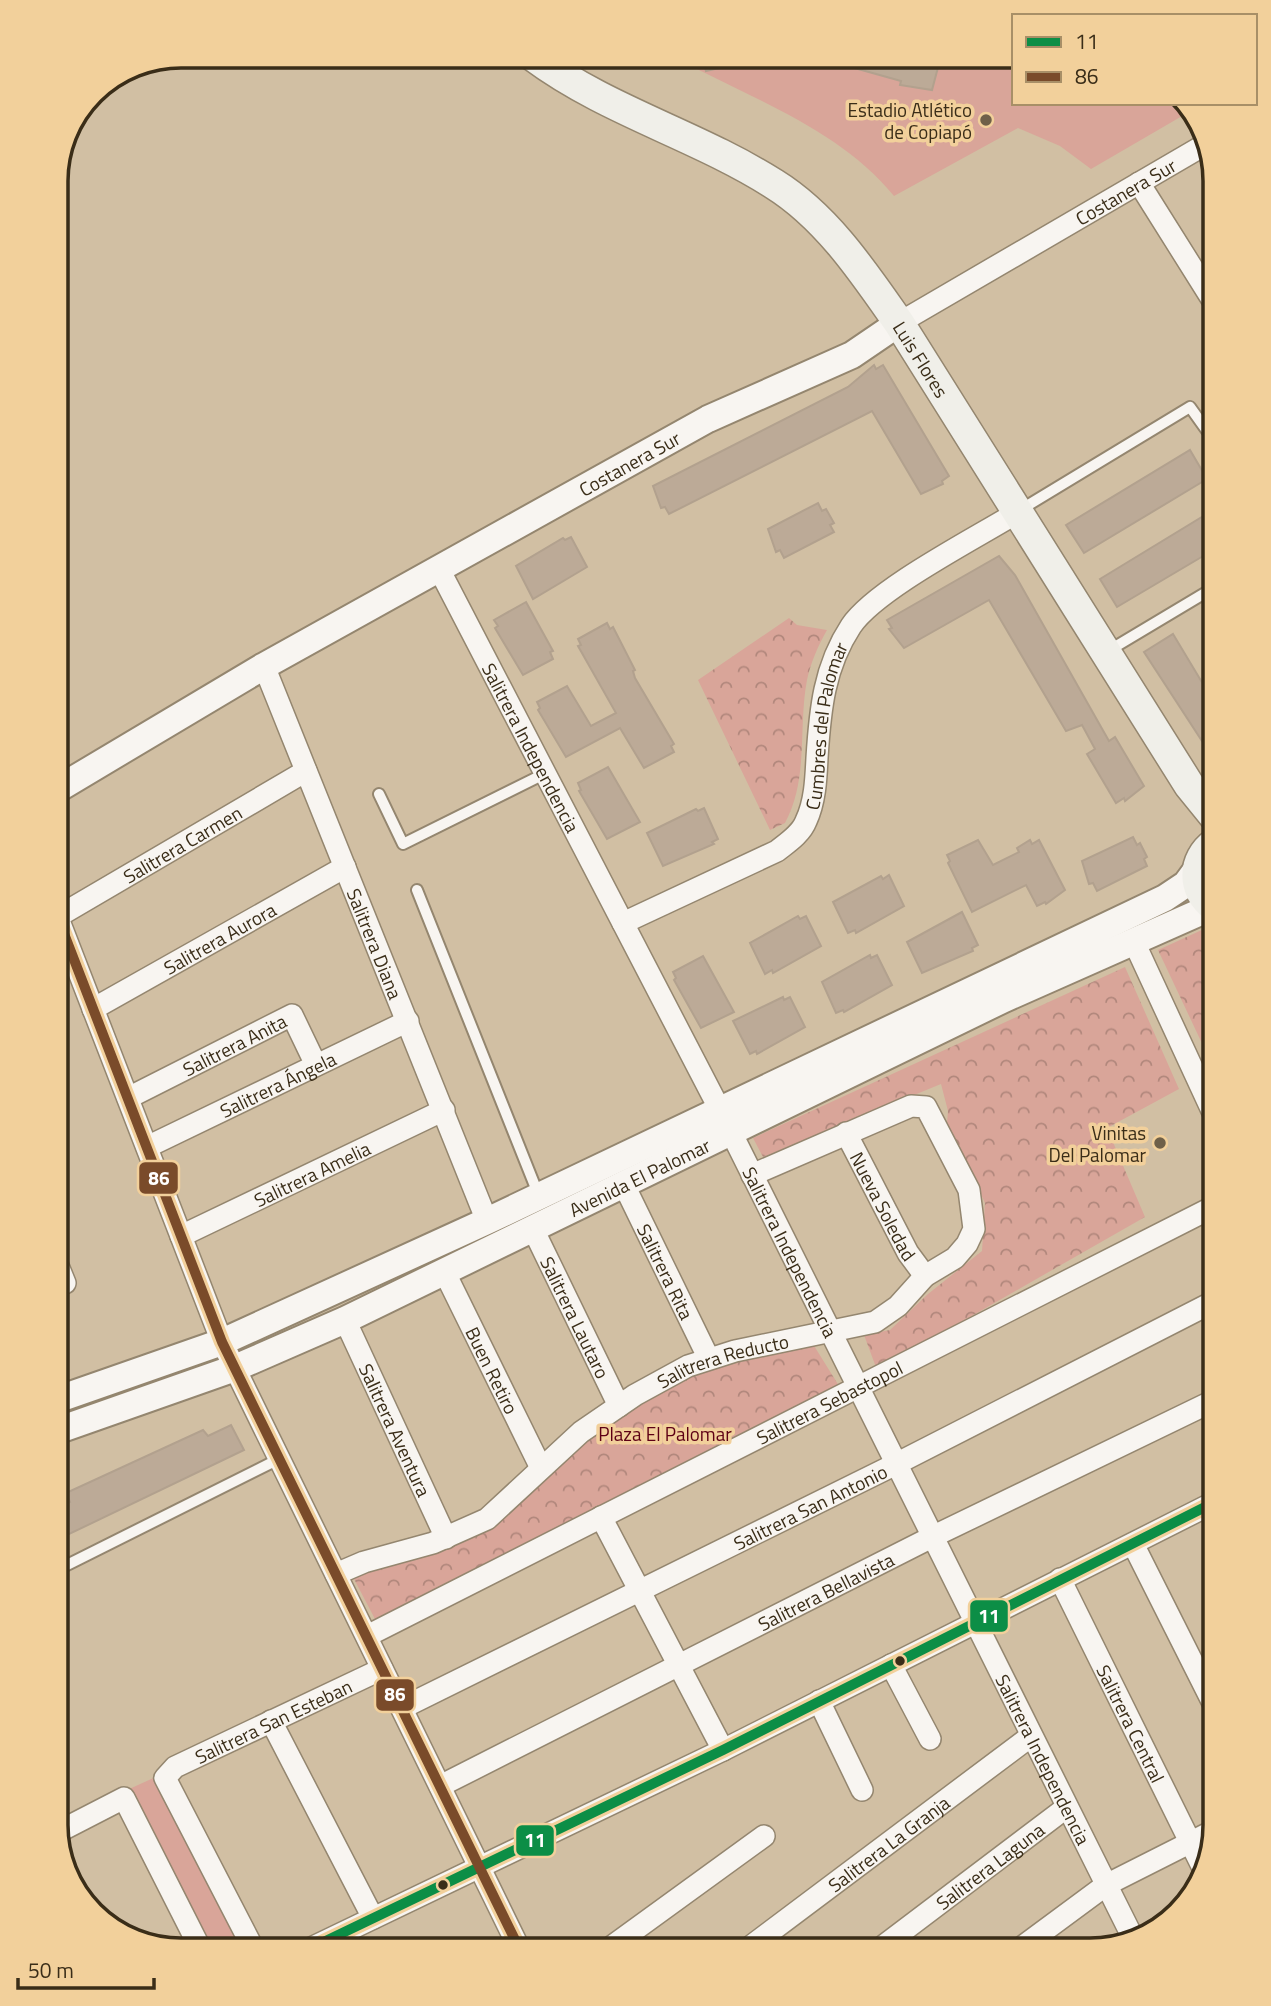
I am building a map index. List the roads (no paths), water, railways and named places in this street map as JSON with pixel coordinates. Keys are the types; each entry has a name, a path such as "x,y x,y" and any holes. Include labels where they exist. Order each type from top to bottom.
{"main road":[{"name":"Luis Flores","path":"552,68 603,100 775,184 810,212 860,267 899,323 1105,653 1189,785 1203,802"},
{"name":"Luis Flores","path":"1189,785 1203,819"},
{"name":"Luis Flores","path":"1203,877 1203,894"}],"street":[{"name":"Costanera Sur","path":"68,783 264,666 708,419 852,355 899,323 1198,149"},
{"path":"1139,183 1203,285"},
{"name":"Cumbres del Palomar","path":"623,923 777,851 795,836 806,822 815,788 822,691 836,651 853,623 883,594 1018,512"},
{"name":"Salitrera Independencia","path":"439,569 726,1121 1128,1930"},
{"name":"Salitrera Diana","path":"264,666 444,1110 486,1222"},
{"name":"Salitrera Carmen","path":"68,909 306,771"},
{"name":"Avenida El Palomar","path":"68,1427 235,1368 445,1273 624,1185 726,1121 1165,898 1186,884 1203,858"},
{"name":"Salitrera Aurora","path":"93,1009 345,867"},
{"name":"Avenida El Palomar","path":"68,1396 222,1342 539,1196 726,1121 1203,912"},
{"path":"1134,942 1203,1091"},
{"path":"68,944 222,1342 514,1938"},
{"name":"Salitrera Anita","path":"128,1098 292,1015 316,1065"},
{"name":"Salitrera Ángela","path":"147,1147 408,1021"},
{"name":"Salitrera Reducto","path":"336,1574 446,1538 487,1519 581,1432 619,1406 708,1357 875,1322 898,1306 925,1276 955,1258 967,1244 974,1229 969,1190 926,1107 911,1106 752,1175"},
{"name":"Salitrera Amelia","path":"181,1236 444,1110"},
{"name":"Nueva Soledad","path":"846,1133 908,1253 925,1276"},
{"name":"Salitrera Rita","path":"624,1185 708,1357"},
{"name":"Salitrera Sebastopol","path":"367,1636 1203,1212"},
{"name":"Salitrera Lautaro","path":"533,1229 619,1406"},
{"name":"Buen Retiro","path":"445,1273 541,1468"},
{"name":"Salitrera San Antonio","path":"402,1708 896,1464 1203,1307"},
{"name":"Salitrera Aventura","path":"345,1320 446,1538"},
{"name":"Salitrera Bellavista","path":"440,1786 678,1663 1203,1406"},
{"path":"332,1938 723,1750 1060,1579 1203,1515"},
{"path":"601,1517 723,1750"},
{"path":"1133,1545 1203,1683"},
{"name":"Salitrera Central","path":"1060,1579 1198,1858"},
{"path":"891,1665 930,1739"},
{"name":"Salitrera San Esteban","path":"248,1938 165,1778 175,1767 382,1669"},
{"path":"819,1702 862,1790"},
{"path":"271,1721 373,1918"},
{"name":"Salitrera La Granja","path":"762,1938 1031,1736"},
{"path":"68,1827 124,1798 195,1938"},
{"name":"Salitrera Laguna","path":"894,1938 1067,1807"},
{"path":"624,1938 764,1836"},
{"path":"1034,1938 1106,1885 1202,1837"}],"lane":[{"path":"1018,512 1190,407 1203,425"},
{"path":"1105,653 1203,594"},
{"path":"379,794 403,844 546,773"},
{"path":"417,890 539,1196"},
{"path":"68,1564 279,1459"}],"place":[{"name":"Estadio Atlético de Copiapó","path":"986,120"},
{"name":"Vinitas Del Palomar","path":"1160,1143"}],"park label":[{"name":"Plaza El Palomar","path":"665,1433"}]}
